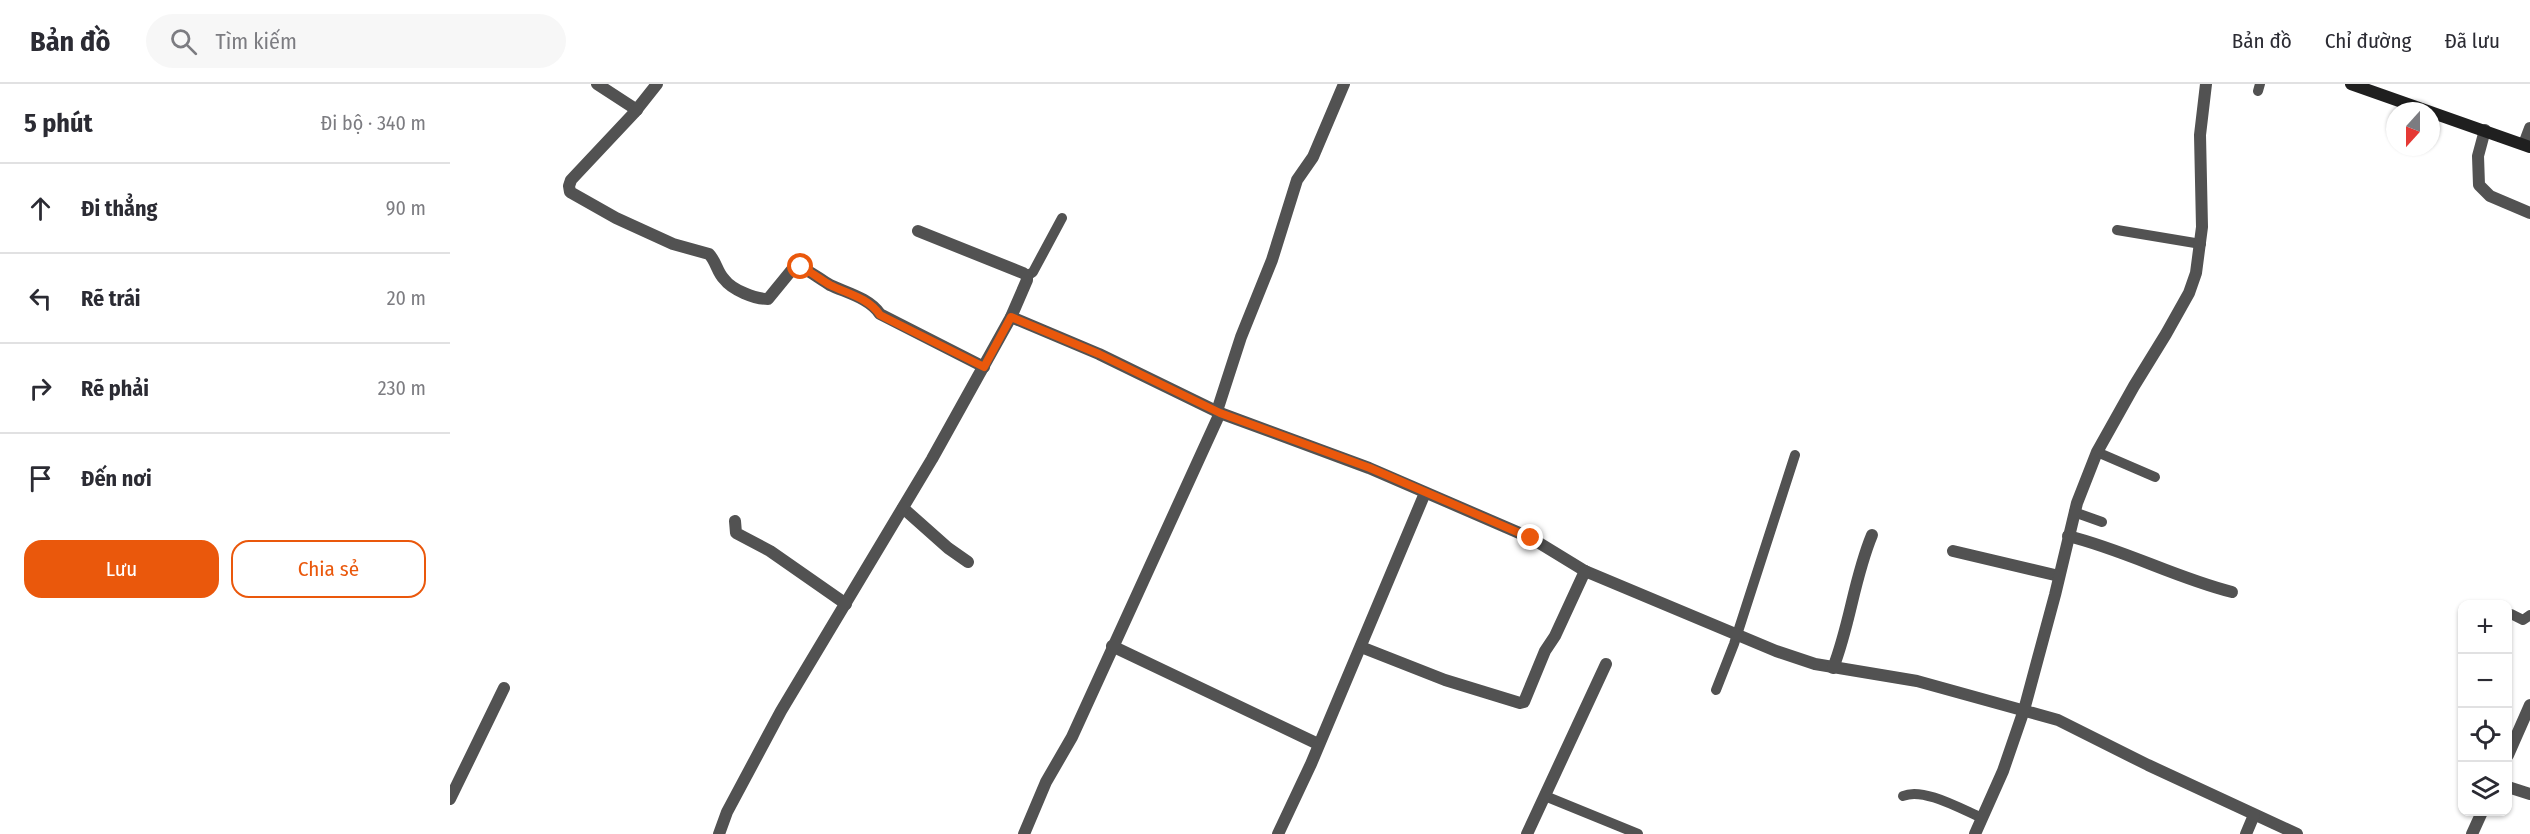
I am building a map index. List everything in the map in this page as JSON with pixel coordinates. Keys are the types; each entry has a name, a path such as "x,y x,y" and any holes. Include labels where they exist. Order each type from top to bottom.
{"street":[{"path":"597,84 636,110"},
{"path":"657,84 571,180 568,186 570,192 616,218 673,244 709,254 723,278 748,294 768,299 795,267 801,267 831,285 855,295 877,310 880,315 984,367"},
{"path":"1024,834 1046,782 1072,737 1209,439 1241,337 1272,260 1297,180 1313,157 1344,84"},
{"path":"1974,834 2003,771 2024,710 2077,513 2101,454 2189,292 2196,273 2201,244 2200,135 2206,84"},
{"path":"2351,84 2485,130 2528,138"},
{"path":"2485,130 2478,156 2479,185 2490,196 2530,213"},
{"path":"719,834 727,812 781,711 903,508 984,367 1011,317 1027,276 918,231"},
{"path":"1011,317 1099,354 1218,415 1370,468 1424,495 1531,538 1584,575 1735,639 1833,668 1917,681 2058,720 2297,834"},
{"path":"1278,834 1311,764 1424,495"},
{"path":"903,508 948,548 968,562"},
{"path":"735,521 736,532 788,562 846,604"},
{"path":"1833,668 1872,535"},
{"path":"2072,537 2094,543 2200,585 2232,592"},
{"path":"1953,551 2060,576"},
{"path":"1361,647 1445,680 1520,703 1526,699 1545,651 1556,636 1584,575"},
{"path":"1112,646 1318,744"},
{"path":"1527,834 1606,664"},
{"path":"450,799 504,688"},
{"path":"2512,746 2530,705"},
{"path":"2512,788 2530,794"},
{"path":"2247,834 2254,815"},
{"path":"2472,834 2480,816"}],"lane":[{"path":"1027,276 1033,272 1062,218"},
{"path":"2117,230 2201,244"},
{"path":"2101,454 2155,477"},
{"path":"1716,690 1735,639 1794,455"},
{"path":"2077,513 2099,521"},
{"path":"2512,614 2523,620 2530,615"},
{"path":"1903,796 1911,792 1922,793 1982,818"},
{"path":"1545,796 1638,834"}],"route":[{"path":"801,267 831,285 855,295 877,310 880,315 984,367 1011,317 1099,354 1220,413 1370,468 1531,538"}]}
